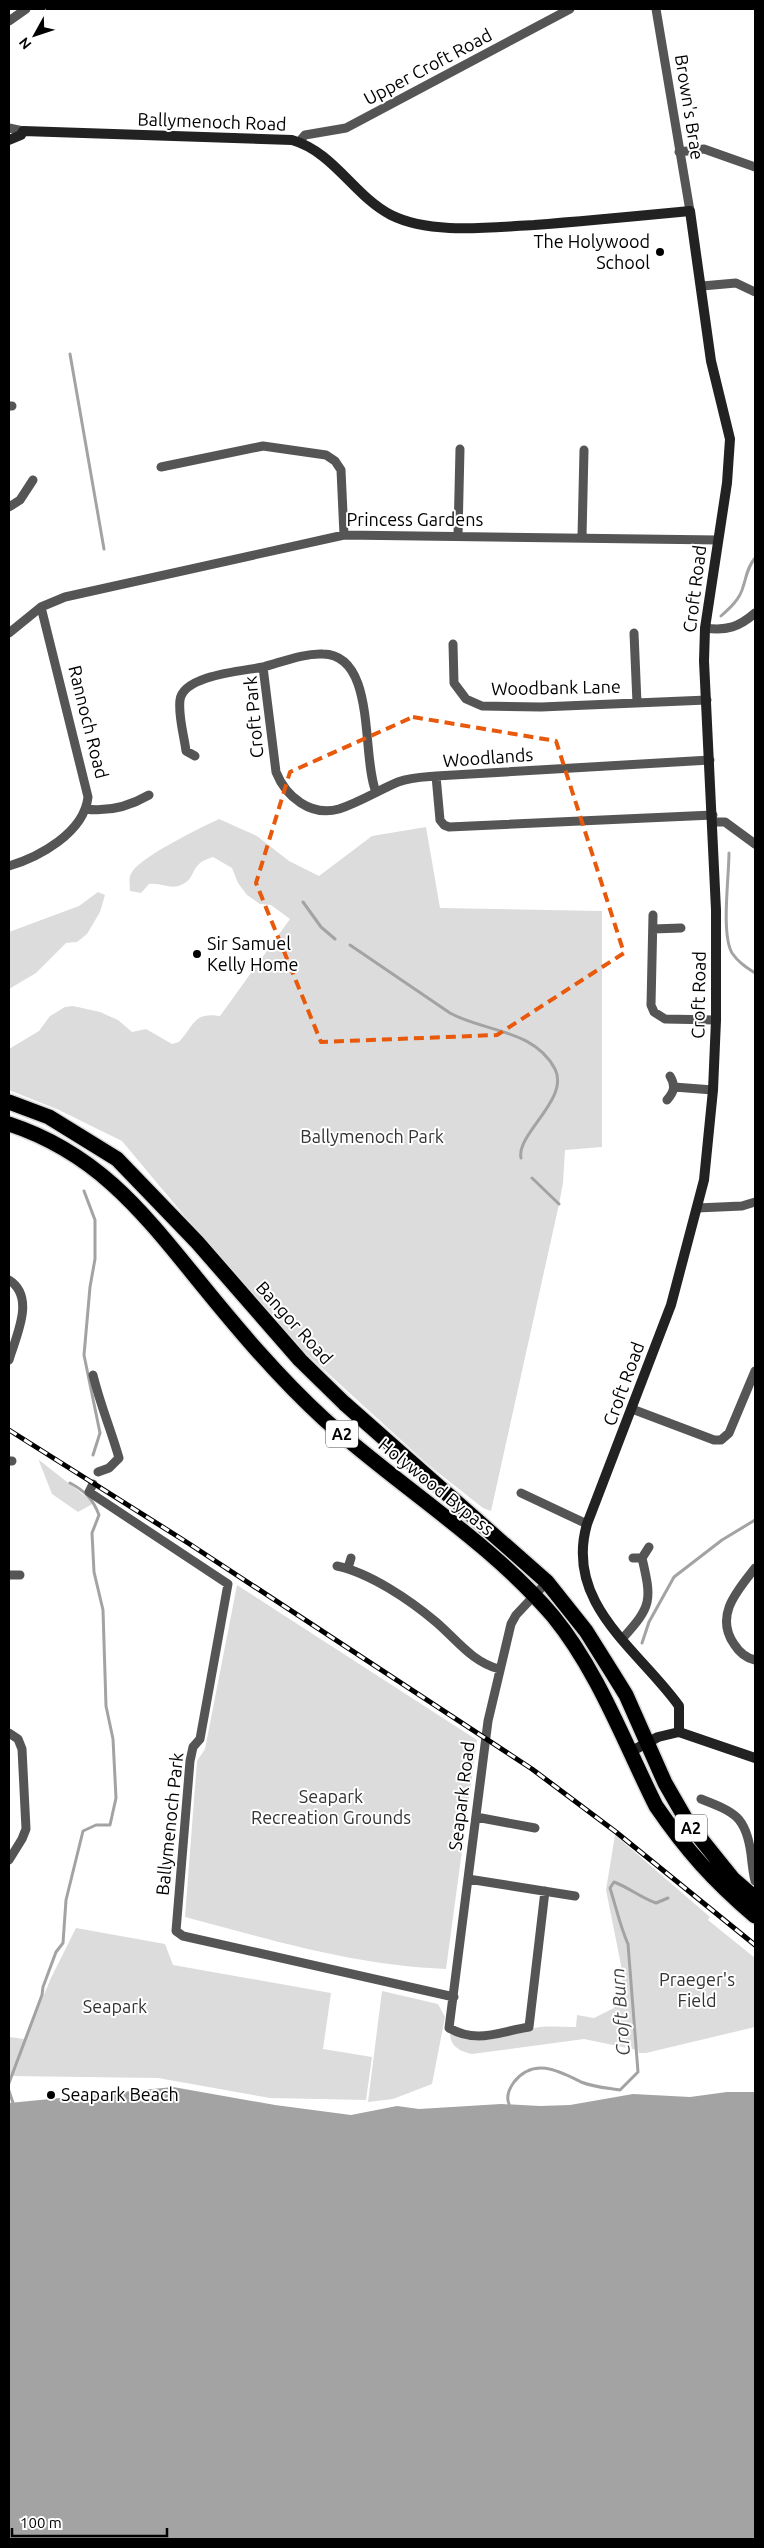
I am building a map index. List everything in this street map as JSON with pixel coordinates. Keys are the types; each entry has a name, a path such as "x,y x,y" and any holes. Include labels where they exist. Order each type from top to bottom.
{"highway":[{"name":"Bangor Road","path":"9,1102 49,1117 117,1159 197,1242 300,1360 344,1403 547,1582"},
{"name":"Holywood Bypass","path":"9,1124 34,1132 79,1158 110,1180 157,1228 281,1377 323,1419 434,1509 534,1596 554,1618 579,1653 656,1806 678,1838 703,1868 755,1916"},
{"path":"79,1158 90,1141"},
{"name":"A2","path":"547,1582 586,1631 614,1674 665,1783 688,1823 734,1879 755,1898"}],"street":[{"path":"9,21 26,9"},
{"name":"Upper Croft Road","path":"300,142 305,136 346,128 570,9"},
{"name":"Brown's Brae","path":"656,9 690,211"},
{"path":"9,128 23,131 21,136 9,140"},
{"name":"Ballymenoch Road","path":"23,131 268,139 300,142 321,155 381,209 404,221 422,225 504,227 690,211"},
{"path":"679,152 704,149 755,168"},
{"name":"Croft Road","path":"679,1732 679,1706 602,1615 587,1585 582,1555 582,1540 671,1305 704,1180 713,1090 716,1020 713,818 705,628 727,483 730,439 711,361 690,211"},
{"path":"702,286 736,283 755,292"},
{"path":"161,468 263,446 326,455 335,461 341,470 344,535"},
{"path":"458,535 460,448"},
{"path":"582,537 584,450"},
{"path":"9,507 20,500 33,480"},
{"name":"Princess Gardens","path":"9,632 41,607 65,597 344,535 458,535 718,540"},
{"name":"Rannoch Road","path":"41,607 88,791 85,810"},
{"path":"705,628 732,629 743,624 755,613"},
{"path":"634,633 637,703"},
{"name":"Woodbank Lane","path":"453,644 454,683 461,695 476,704 531,708 707,700"},
{"name":"Croft Park","path":"376,792 370,771 360,686 350,666 338,657 323,654 263,667 276,772 289,794 310,808 332,810 376,792 408,778 436,776"},
{"path":"195,756 186,751 180,702 184,690 194,682 263,667"},
{"name":"Woodlands","path":"710,760 436,776 441,822 449,827 713,818"},
{"path":"9,866 29,860 44,851 66,834 85,810 108,809 138,801 149,795"},
{"path":"713,818 725,822 755,844"},
{"path":"653,915 651,1005 654,1012 665,1019 716,1020"},
{"path":"653,929 681,928"},
{"path":"667,1100 673,1093 674,1087 670,1076"},
{"path":"674,1087 713,1090"},
{"path":"697,1208 742,1206 755,1202"},
{"path":"9,1280 19,1290 23,1304 9,1360"},
{"path":"632,1409 714,1440 721,1440 729,1433 755,1371"},
{"path":"93,1375 102,1410 119,1458 109,1468 98,1472"},
{"name":"Ballymenoch Park","path":"93,1484 89,1492 228,1584 200,1739 193,1747 190,1761 176,1932 183,1936 454,1997"},
{"path":"521,1493 587,1524"},
{"path":"622,1639 636,1624 650,1600 638,1558 649,1547"},
{"path":"348,1568 351,1558"},
{"path":"337,1566 364,1574 412,1604 436,1622 483,1665 499,1669"},
{"path":"755,1568 733,1596 726,1620 733,1643 744,1655 755,1660"},
{"path":"9,1575 20,1575"},
{"name":"Seapark Road","path":"545,1891 529,2027 478,2038 459,2034 449,2028 488,1721 499,1669 511,1624 547,1582"},
{"path":"630,1752 668,1734 679,1732 755,1758"},
{"path":"9,1733 18,1738 22,1749 26,1829 9,1860"},
{"path":"701,1800 719,1806 736,1816 745,1827 755,1881"},
{"path":"715,1816 719,1806"},
{"path":"476,1817 535,1828"},
{"path":"468,1879 575,1896"}],"highlighted area":[{"path":"413,717 556,741 624,953 497,1035 321,1042 256,883 290,772"}],"green space":[{"name":"Ballymenoch Park","path":"219,819 257,836 289,861 319,876 372,836 426,827 440,908 602,911 602,1147 565,1150 563,1183 559,1204 491,1511 483,1508 426,1463 297,1345 249,1293 122,1141 59,1110 9,1090 9,1049 39,1031 50,1016 65,1007 73,1006 100,1012 118,1020 132,1032 146,1029 172,1044 179,1042 200,1018 211,1015 220,1016 290,919 271,905 260,904 247,895 238,883 232,868 213,857 200,863 190,879 181,885 149,884 141,893 130,891 130,876 138,865 172,843"},
{"path":"98,892 105,895 100,912 87,934 77,942 66,943 36,973 9,989 9,932 79,906"},
{"path":"39,1460 94,1503 78,1512 52,1494"},
{"name":"Seapark Recreation Grounds","path":"237,1585 477,1740 446,1969 380,1963 347,1957 282,1943 185,1917 197,1761 205,1749"},
{"name":"Praeger's Field","path":"615,1835 710,1917 708,1920 755,1958 755,2027 646,2053 639,2053 633,2031 637,2050 584,2039 472,2054 459,2049 451,2040 450,2030 460,2037 470,2040 493,2039 540,2027 576,2027 577,2015 594,2018 614,2008 623,1986 621,1965 606,1890"},
{"name":"Seapark","path":"76,1928 165,1944 173,1965 331,1993 323,2049 372,2057 366,2100 270,2098 158,2078 9,2076 9,2037 25,2039 51,1978"},
{"path":"382,1991 438,2004 445,2017 432,2084 393,2099 368,2102"}],"shaded area":[{"path":"173,2087 275,2105 351,2115 397,2106 419,2109 501,2104 570,2105 633,2094 690,2097 727,2092 755,2092 755,2539 9,2539 9,2103"}],"waterway":[{"path":"70,354 104,549"},
{"name":"Croft Burn","path":"721,616 740,595 749,568 755,558"},
{"name":"Croft Burn","path":"729,853 726,905 729,944 732,953 737,959 755,973"},
{"path":"303,902 321,927 335,939"},
{"path":"350,945 450,1013 522,1039 535,1046 546,1056 555,1069 558,1080 550,1104 526,1138 521,1158"},
{"path":"532,1178 559,1204"},
{"path":"84,1191 95,1220 95,1259 90,1287 84,1355 100,1433 93,1455"},
{"path":"9,2083 56,1952 63,1943 66,1900 83,1831 96,1825 110,1825 116,1798 113,1739 106,1706 103,1610 94,1572 92,1533 99,1515 88,1496 70,1483"},
{"name":"Croft Burn","path":"642,1643 649,1622 674,1577 722,1540 755,1520"},
{"name":"Croft Burn","path":"509,2104 509,2090 514,2082 522,2074 538,2068 547,2068 586,2084 620,2090 638,2072 628,1944 610,1888 614,1882 656,1903 668,1898"},
{"path":"9,2091 13,2103"}],"railway":[{"path":"9,1430 188,1543 532,1769 616,1832 755,1945"}],"place":[{"name":"The Holywood School","path":"660,252"},
{"name":"Sir Samuel Kelly Home","path":"197,954"},
{"name":"Seapark Beach","path":"51,2095"}]}
